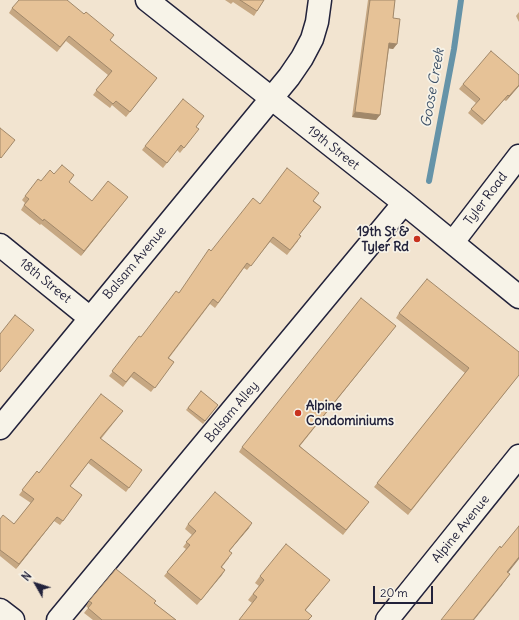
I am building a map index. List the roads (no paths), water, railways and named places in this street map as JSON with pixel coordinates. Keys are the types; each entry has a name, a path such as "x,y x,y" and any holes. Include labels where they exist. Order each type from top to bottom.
{"street":[{"name":"19th Street","path":"146,0 404,203 519,297"},
{"name":"Balsam Avenue","path":"0,428 272,99 302,58 312,39 320,0"},
{"name":"Tyler Road","path":"452,242 519,156"},
{"name":"Balsam Alley","path":"58,620 404,203"},
{"name":"18th Street","path":"0,244 90,318"},
{"name":"Alpine Avenue","path":"387,620 519,456"},
{"path":"0,610 12,620"}],"waterway":[{"name":"Goose Creek","path":"429,181 454,49 461,0"}],"place":[{"name":"19th St & Tyler Rd","path":"417,239"},
{"name":"Alpine Condominiums","path":"298,413"}]}
